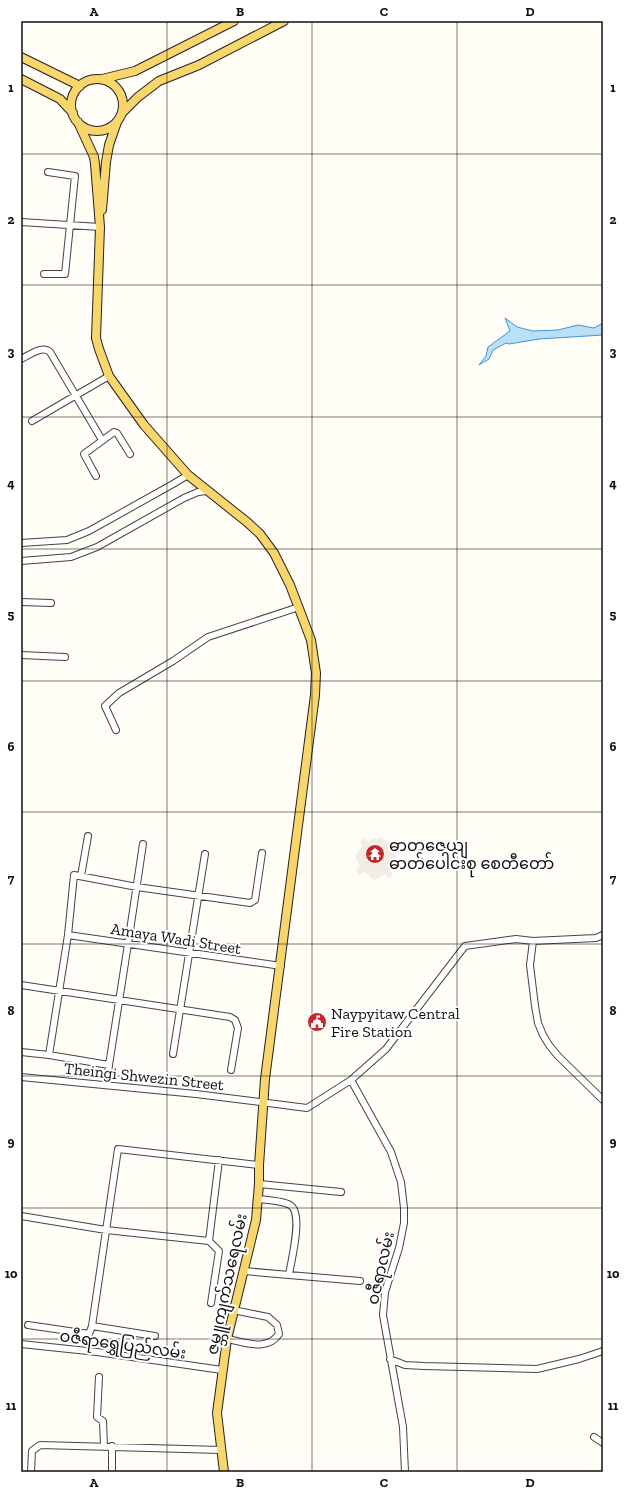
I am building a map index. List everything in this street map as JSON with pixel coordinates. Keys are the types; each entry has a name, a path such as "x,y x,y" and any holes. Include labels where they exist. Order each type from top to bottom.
{"main road":[{"path":"72,113 72,98 80,86 86,82 101,80 135,71 234,21"},
{"path":"100,225 106,162 117,122 122,113 138,97 159,81 199,65 284,21"},
{"path":"21,57 80,86"},
{"path":"21,79 60,99 78,122 94,156 100,225"},
{"path":"101,80 109,82 121,95 123,104 122,113"},
{"path":"78,122 85,128 93,131 102,131 110,128 117,122"},
{"name":"ဇမ္ဘူကျက်သရေလမ်း","path":"100,225 96,338 109,376 144,424 188,475 247,522 274,553 290,585 311,640 316,673 316,695 265,1079 256,1220 227,1339 217,1413 224,1472"}],"street":[{"path":"44,274 65,274 71,225 74,176 48,172"},
{"path":"21,222 100,225"},
{"path":"21,359 42,348 50,352 102,440"},
{"path":"32,420 109,376"},
{"path":"96,476 84,454 102,440 116,432 130,454"},
{"path":"21,543 67,540 89,531 188,475"},
{"path":"21,561 71,557 97,547 184,498 198,492 207,491"},
{"path":"21,602 51,603"},
{"path":"116,730 105,706 119,694 173,661 208,637 299,607"},
{"path":"21,655 65,657"},
{"path":"80,876 88,836"},
{"path":"107,1084 143,844"},
{"path":"49,1055 58,990 68,935 74,875 137,887 250,903 255,900 262,853"},
{"path":"173,1054 205,854"},
{"name":"Amaya Wadi Street","path":"68,935 190,954 281,966"},
{"name":"Theingi Shwezin Street","path":"21,1077 107,1084 307,1108 351,1080 386,1049 465,946 516,939 533,941 596,938 603,935"},
{"path":"533,941 530,965 538,1023 543,1035 558,1056 603,1100"},
{"path":"21,985 230,1017 235,1020 238,1028 231,1070"},
{"path":"21,1052 109,1065"},
{"name":"ဝဇီရာလမ်း","path":"351,1080 391,1152 401,1182 404,1223 400,1248 385,1292 383,1315 403,1428 404,1472"},
{"path":"28,1325 89,1334 92,1326 118,1149 259,1165"},
{"path":"209,1241 219,1160"},
{"path":"259,1184 341,1192"},
{"path":"258,1199 289,1204 294,1209 296,1231 289,1275"},
{"path":"21,1216 106,1230 209,1241 219,1251 211,1303"},
{"path":"244,1271 360,1281"},
{"path":"227,1339 261,1345 275,1341 279,1334 278,1325 268,1317 233,1310"},
{"path":"92,1326 155,1336"},
{"name":"ဝဇီရာရွှေပြည်လမ်း","path":"21,1344 96,1352 222,1370"},
{"path":"390,1360 405,1365 537,1369 579,1359 603,1351"},
{"path":"99,1377 97,1417 103,1421 104,1446"},
{"path":"594,1437 603,1443"},
{"path":"31,1472 32,1450 40,1444 222,1450"},
{"path":"112,1446 112,1472"}],"shaded area":[{"path":"380,837 389,845 393,842 396,847 392,850 398,861 390,871 393,875 388,878 385,874 374,880 364,871 360,875 356,870 360,866 355,855 363,846 360,842 365,838 368,842 372,839 378,839"}],"water":[{"path":"505,318 517,327 533,331 558,330 578,325 594,328 603,323 603,335 539,339 509,344 506,343 493,350 489,359 479,365 486,356 488,347 510,331"}],"place":[{"name":"ဓာတုဇေယျ ဓာတ်ပေါင်းစု စေတီတော်","path":"375,854"},
{"name":"Naypyitaw Central Fire Station","path":"317,1022"}]}
